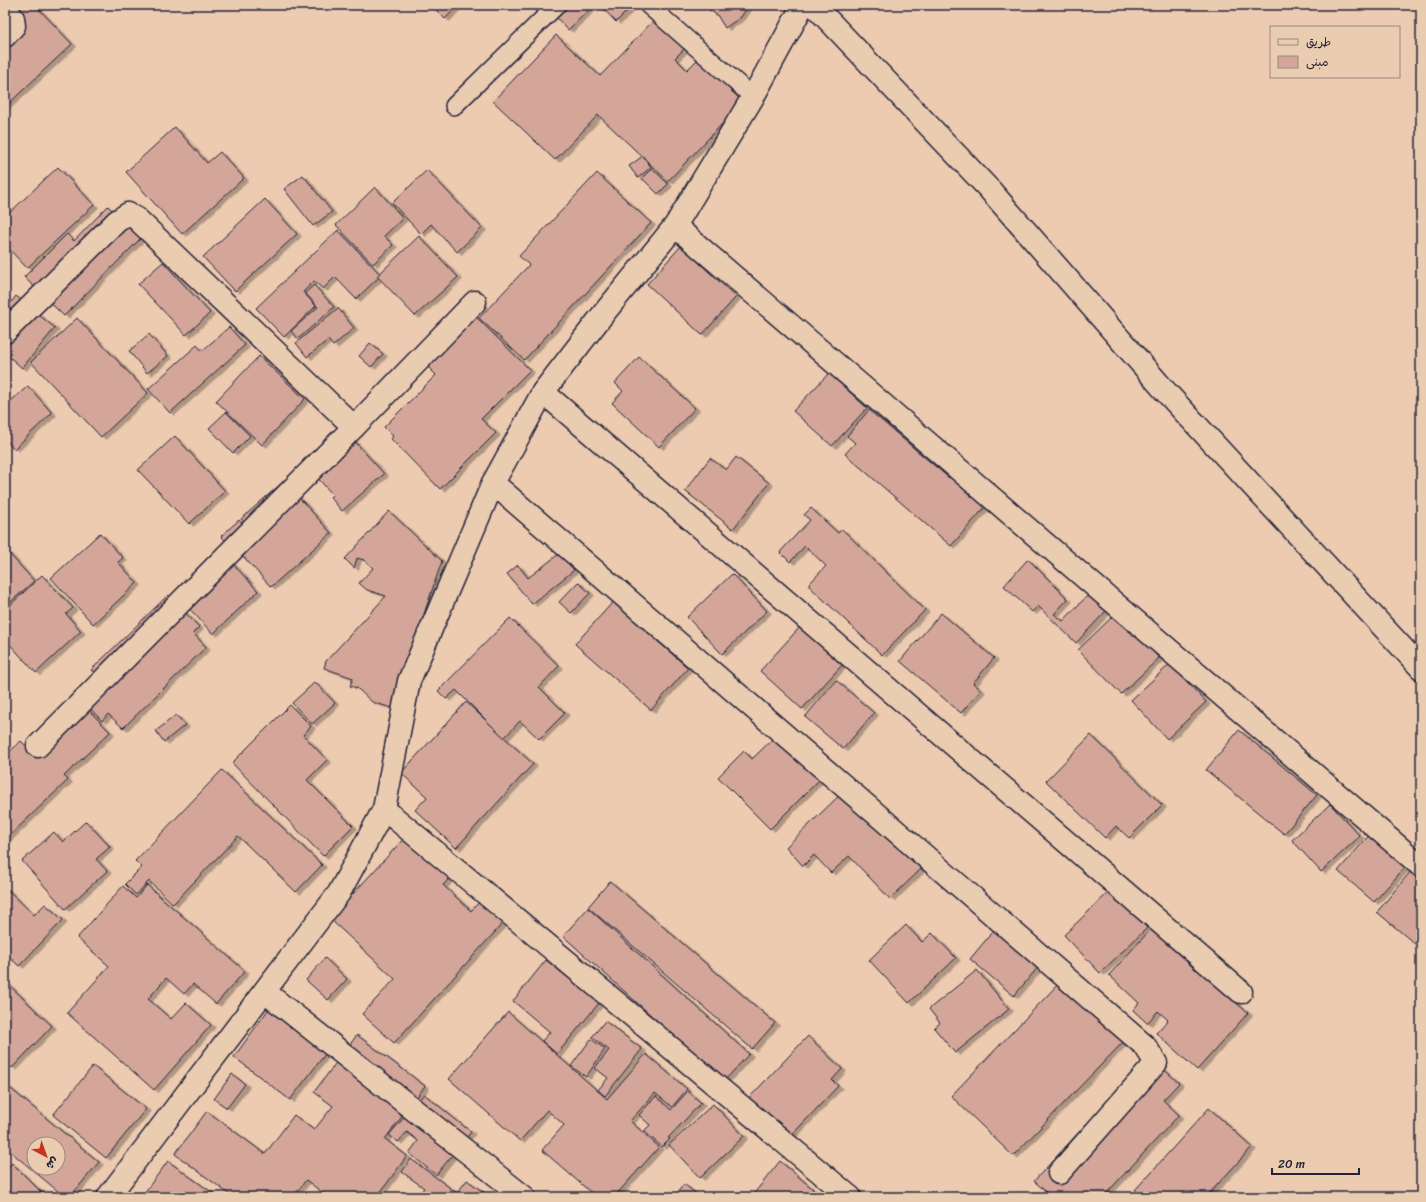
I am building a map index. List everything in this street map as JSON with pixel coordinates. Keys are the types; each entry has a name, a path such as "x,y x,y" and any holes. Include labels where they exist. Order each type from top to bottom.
{"street":[{"path":"108,1197 339,893 384,809 409,681 493,483 543,392 604,313 675,226 753,97 803,5"},
{"path":"814,5 990,190 1166,392 1421,668"},
{"path":"5,8 13,18 14,26 5,36"},
{"path":"5,332 118,221 128,214 137,219 354,427"},
{"path":"675,226 1421,866"},
{"path":"38,746 354,427 475,302"},
{"path":"543,392 1241,992"},
{"path":"493,483 1145,1046 1156,1063 1059,1173"},
{"path":"384,809 850,1197"},
{"path":"265,992 524,1197"}],"lane":[{"path":"454,106 557,5"},
{"path":"648,5 753,97"}],"building":[{"path":"12,5 35,5 72,44 5,107 5,12"},
{"path":"431,5 458,5 445,19"},
{"path":"563,5 594,5 568,30 553,14"},
{"path":"600,5 629,5 631,7 616,22"},
{"path":"702,5 749,5 741,17 725,28 717,15"},
{"path":"657,17 687,46 675,58 687,70 698,59 743,102 668,181 598,115 555,160 493,101 556,35 600,76"},
{"path":"175,127 207,163 220,152 244,178 182,234 126,172"},
{"path":"643,156 651,167 638,178 629,166"},
{"path":"58,167 94,205 27,268 5,245 5,217"},
{"path":"652,168 668,184 658,194 642,178"},
{"path":"427,170 482,228 457,252 431,224 421,234 392,203"},
{"path":"597,173 651,223 524,360 479,318 529,265 519,256"},
{"path":"303,175 332,212 313,226 284,189"},
{"path":"375,187 403,218 384,236 393,245 373,264 336,225"},
{"path":"265,199 297,234 235,291 203,257"},
{"path":"108,206 141,238 64,316 24,277 67,234 74,241"},
{"path":"338,230 381,275 356,299 335,277 323,289 314,281 303,292 316,306 284,337 256,308"},
{"path":"419,236 458,277 415,316 377,276"},
{"path":"681,246 736,297 702,335 647,284"},
{"path":"163,262 210,313 186,335 138,284"},
{"path":"314,285 334,307 298,339 291,331 318,307 305,293"},
{"path":"16,296 55,328 22,368 5,353 5,310"},
{"path":"338,308 354,328 333,346 328,340 307,357 296,343"},
{"path":"472,313 530,370 481,419 496,433 440,489 391,439 393,436 384,427 436,375 423,362"},
{"path":"77,318 148,393 101,437 31,362"},
{"path":"229,327 245,345 170,413 148,389 197,345 202,351"},
{"path":"149,334 168,356 147,373 129,351"},
{"path":"370,343 383,354 371,367 359,356"},
{"path":"259,356 305,399 262,445 216,401"},
{"path":"639,357 695,408 659,447 612,403 623,391 615,383"},
{"path":"829,373 867,408 832,446 793,411"},
{"path":"28,386 52,413 14,449 5,439 5,406"},
{"path":"869,410 949,478 951,475 986,506 951,546 845,454 855,443 847,436"},
{"path":"226,412 250,436 233,453 209,428"},
{"path":"341,426 384,474 342,511 330,497 333,495 302,461"},
{"path":"175,436 225,491 189,524 138,470"},
{"path":"736,457 769,483 733,529 685,491 710,458 726,470"},
{"path":"284,481 331,533 271,587 240,553 257,537 241,519"},
{"path":"811,508 838,533 842,529 925,610 882,655 808,585 826,566 805,546 790,562 780,552 810,520 804,515"},
{"path":"389,511 442,561 392,708 372,702 357,688 350,686 353,678 324,668 326,661 386,596 367,590 359,583 373,568 364,560 357,558 354,568 345,559"},
{"path":"239,520 253,536 231,547 221,536"},
{"path":"100,533 123,558 118,562 137,583 93,624 51,578"},
{"path":"5,549 34,581 5,607"},
{"path":"560,553 574,570 532,604 507,574 518,565 528,578"},
{"path":"1028,559 1068,599 1054,614 1063,621 1088,595 1106,611 1076,643 1038,606 1032,612 1004,586"},
{"path":"231,562 258,591 213,634 186,605"},
{"path":"732,574 767,611 722,654 687,617"},
{"path":"42,575 73,608 66,614 81,631 36,673 5,639 5,610"},
{"path":"578,582 590,593 571,613 559,602"},
{"path":"168,595 199,627 193,633 206,647 123,728 108,714 102,721 86,704 105,685 91,670"},
{"path":"613,602 688,668 651,710 575,644"},
{"path":"941,613 994,658 973,683 981,690 961,713 900,661"},
{"path":"1116,613 1159,658 1121,694 1078,650"},
{"path":"510,618 559,666 539,687 565,713 539,739 520,721 504,738 456,690 446,699 438,691"},
{"path":"800,627 842,665 802,709 760,671"},
{"path":"1170,664 1206,702 1167,739 1131,700"},
{"path":"836,680 874,713 843,749 805,717"},
{"path":"315,682 335,703 312,724 292,703"},
{"path":"76,697 110,732 64,776 68,780 5,840 5,756 21,741 25,745"},
{"path":"466,702 533,764 456,848 415,810 427,797 401,773"},
{"path":"290,705 311,726 303,735 327,760 307,780 353,826 323,856 232,763"},
{"path":"176,715 185,725 164,742 156,731"},
{"path":"1239,730 1317,795 1284,834 1206,770"},
{"path":"778,734 821,778 770,829 718,777 744,751 752,759"},
{"path":"1091,735 1162,805 1129,838 1116,826 1105,838 1046,781"},
{"path":"222,770 322,865 296,892 238,836 173,904 149,881 136,895 125,884 142,867 135,861"},
{"path":"846,789 922,868 890,899 849,856 831,873 814,855 803,866 786,847"},
{"path":"1330,804 1360,836 1321,872 1292,840"},
{"path":"86,821 110,847 96,859 107,871 65,909 22,861 54,832 63,842"},
{"path":"1372,832 1408,864 1374,902 1338,871"},
{"path":"407,835 452,876 443,885 471,911 481,900 504,922 394,1043 362,1014 395,979 330,919"},
{"path":"1415,866 1421,871 1421,949 1377,912"},
{"path":"610,881 775,1023 752,1049 588,907"},
{"path":"147,885 245,971 216,1004 193,984 184,994 166,978 148,999 171,1019 186,1003 211,1025 154,1090 67,1013 109,966 77,938 123,886 136,898"},
{"path":"5,887 34,915 45,904 63,920 19,966 5,953"},
{"path":"1111,890 1147,928 1100,973 1064,935"},
{"path":"588,908 749,1054 724,1081 563,936"},
{"path":"1000,923 1044,960 1014,996 970,959"},
{"path":"906,925 922,942 932,933 956,958 909,1003 869,960"},
{"path":"1151,929 1196,970 1197,969 1248,1013 1197,1070 1156,1033 1168,1020 1158,1011 1147,1023 1133,1010 1139,1003 1109,975"},
{"path":"325,958 347,979 328,1000 306,980"},
{"path":"546,960 599,1003 557,1054 542,1041 550,1032 513,1001"},
{"path":"977,970 1009,1009 955,1053 934,1028 940,1023 929,1009"},
{"path":"1064,978 1127,1038 1013,1156 951,1096"},
{"path":"5,981 52,1026 12,1068 5,1061"},
{"path":"281,992 339,1036 290,1100 234,1057"},
{"path":"508,1012 607,1099 646,1054 687,1089 672,1107 655,1093 630,1121 659,1147 614,1197 596,1197 542,1150 564,1125 547,1110 520,1141 449,1079"},
{"path":"605,1021 642,1049 605,1096 598,1090 608,1078 595,1068 609,1050 592,1037"},
{"path":"357,1035 425,1086 385,1139 407,1156 377,1197 328,1197 306,1180 293,1197 233,1197 175,1154 207,1111 265,1154 294,1115 314,1130 333,1106 314,1092"},
{"path":"808,1036 842,1069 832,1080 838,1086 788,1139 747,1100"},
{"path":"591,1039 605,1049 586,1077 571,1066"},
{"path":"1149,1056 1179,1083 1163,1100 1179,1115 1103,1197 1052,1197 1034,1181"},
{"path":"93,1066 146,1109 106,1158 53,1115"},
{"path":"232,1074 245,1084 227,1108 214,1099"},
{"path":"5,1084 99,1162 70,1197 65,1197 40,1176 66,1176 66,1136 26,1136 26,1164 5,1147"},
{"path":"688,1091 701,1103 668,1138 670,1139 662,1147 644,1131 650,1125 639,1115 656,1096 671,1110"},
{"path":"424,1094 471,1132 436,1175 409,1153 418,1141 407,1132 398,1142 389,1135"},
{"path":"713,1104 744,1136 700,1178 669,1145"},
{"path":"1209,1108 1252,1147 1206,1197 1143,1197 1135,1190"},
{"path":"411,1159 457,1193 467,1180 490,1197 417,1197 424,1188 402,1172"},
{"path":"168,1161 218,1197 141,1197"},
{"path":"780,1161 813,1189 807,1197 753,1197 752,1196"},
{"path":"12,1163 46,1197 5,1197 5,1170"},
{"path":"684,1184 700,1197 674,1197"}]}
